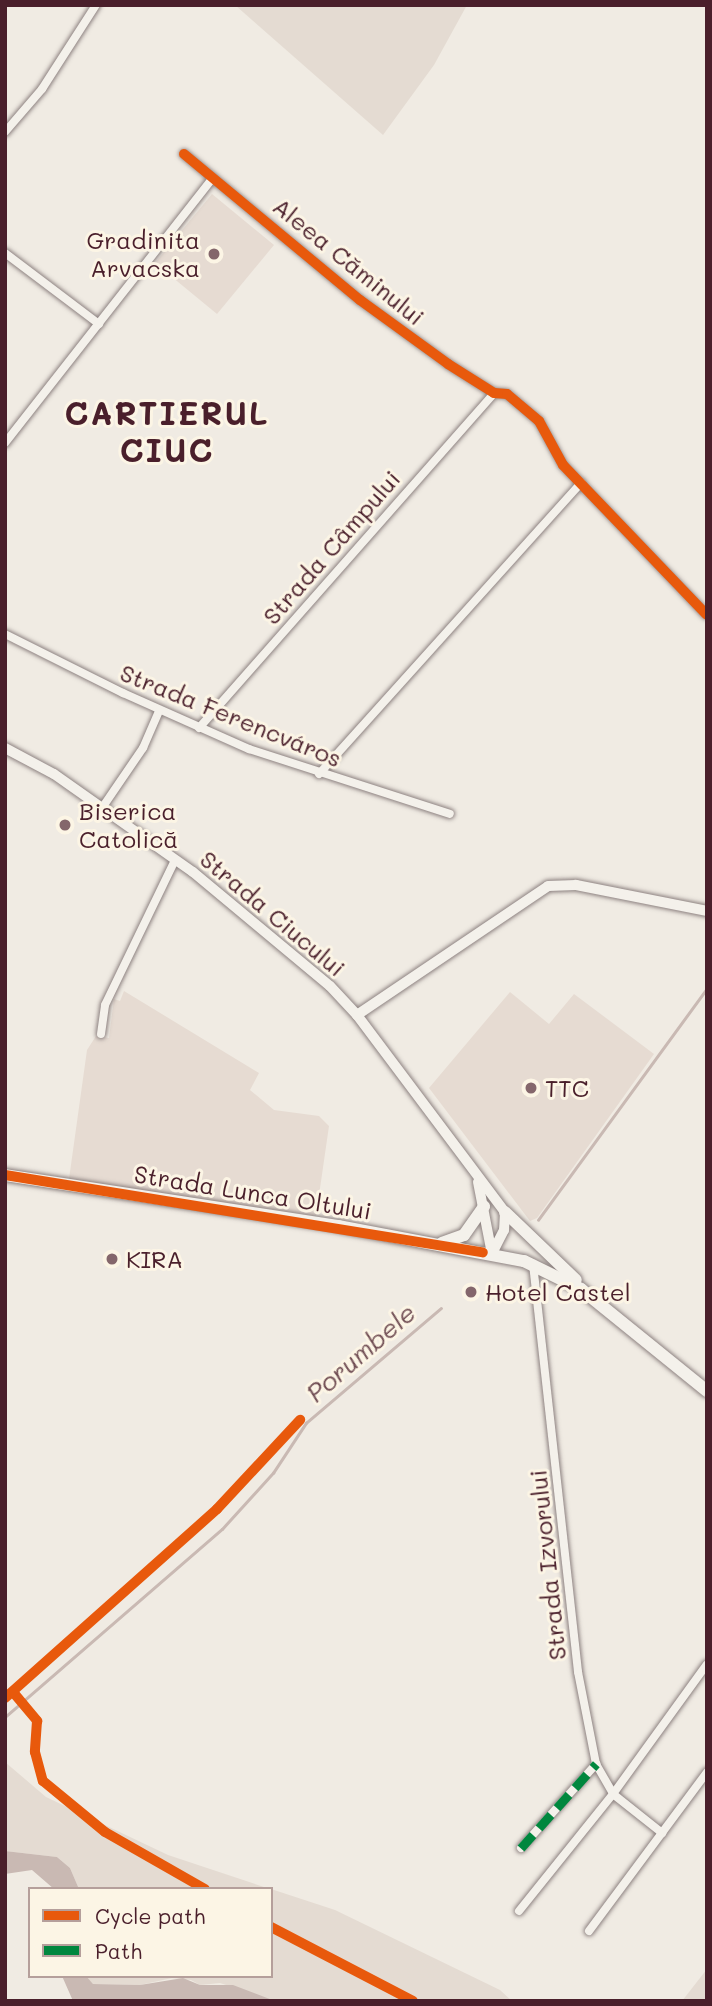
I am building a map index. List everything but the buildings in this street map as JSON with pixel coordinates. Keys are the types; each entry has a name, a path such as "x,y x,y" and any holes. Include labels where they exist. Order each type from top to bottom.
{"main road":[{"name":"Strada Ciucului","path":"5,748 54,774 175,860 301,959 357,1015 505,1212"},
{"path":"357,1015 548,886 576,885 707,911"},
{"path":"468,1161 484,1206 492,1254"},
{"name":"Strada Lunca Oltului","path":"5,1175 492,1254 533,1264 581,1289"},
{"path":"440,1244 464,1234 484,1206"},
{"path":"492,1254 504,1230 505,1212"},
{"path":"505,1212 581,1289 707,1391"}],"street":[{"path":"5,132 42,89 96,5"},
{"name":"Aleea Căminului","path":"184,154 360,300 494,393 507,394 539,421 563,466 706,614"},
{"path":"5,443 213,178"},
{"path":"5,253 99,324"},
{"name":"Strada Câmpului","path":"199,728 494,393"},
{"path":"319,774 581,483"},
{"name":"Strada Ferencváros","path":"5,634 159,711 199,728 319,774 450,814"},
{"path":"102,808 143,748 159,711"},
{"path":"102,1034 105,1005 175,860"},
{"name":"Strada Izvorului","path":"533,1264 578,1672 596,1764 613,1794 662,1833"},
{"path":"519,1911 613,1794 707,1664"},
{"path":"521,1848 596,1764"},
{"path":"589,1931 707,1772"}],"shaded area":[{"path":"235,5 467,5 434,65 383,135"},
{"name":"Gradinita Arvacska","path":"212,194 274,245 217,314 155,263"},
{"path":"124,991 259,1073 250,1090 274,1110 319,1116 329,1126 316,1216 69,1179 87,1050 96,1036 109,1038 114,999 120,1001"},
{"path":"510,992 549,1024 574,994 654,1054 537,1218 530,1221 429,1088"},
{"path":"5,1762 46,1797 168,1855 264,1887 78,1887 70,1868 57,1857 5,1851"},
{"path":"5,1851 57,1857 70,1868 78,1887 52,1887 32,1870 5,1874"},
{"path":"273,1890 335,1910 500,1990 512,2001 275,2001 220,1983 200,1985 191,1980 172,1978 273,1978"},
{"path":"707,1969 707,2001 682,2001"},
{"path":"63,1978 88,1978 93,1984 140,1985 183,1978 200,1985 233,1985 275,2001 73,2001"},
{"path":"86,1978 172,1978 140,1985 93,1984"}],"waterway":[{"name":"Porumbele","path":"538,1220 707,988"},
{"name":"Porumbele","path":"5,1717 222,1529 273,1473 306,1423 441,1308"}],"marked path":[{"path":"521,1848 596,1764"}],"cycle path":[{"path":"184,154 360,300 448,364 494,393 507,394 539,421 563,465 706,614"},
{"path":"5,1175 483,1252"},
{"path":"5,1698 217,1509 300,1420"},
{"path":"13,1692 37,1721 35,1752 43,1781 105,1832 201,1887"},
{"path":"273,1928 413,2001"}],"place":[{"name":"Gradinita Arvacska","path":"214,254"},
{"name":"Biserica Catolică","path":"65,825"},
{"name":"TTC","path":"531,1088"},
{"name":"KIRA","path":"112,1259"},
{"name":"Hotel Castel","path":"471,1292"}],"district":[{"name":"CARTIERUL CIUC","path":"167,432"}]}
